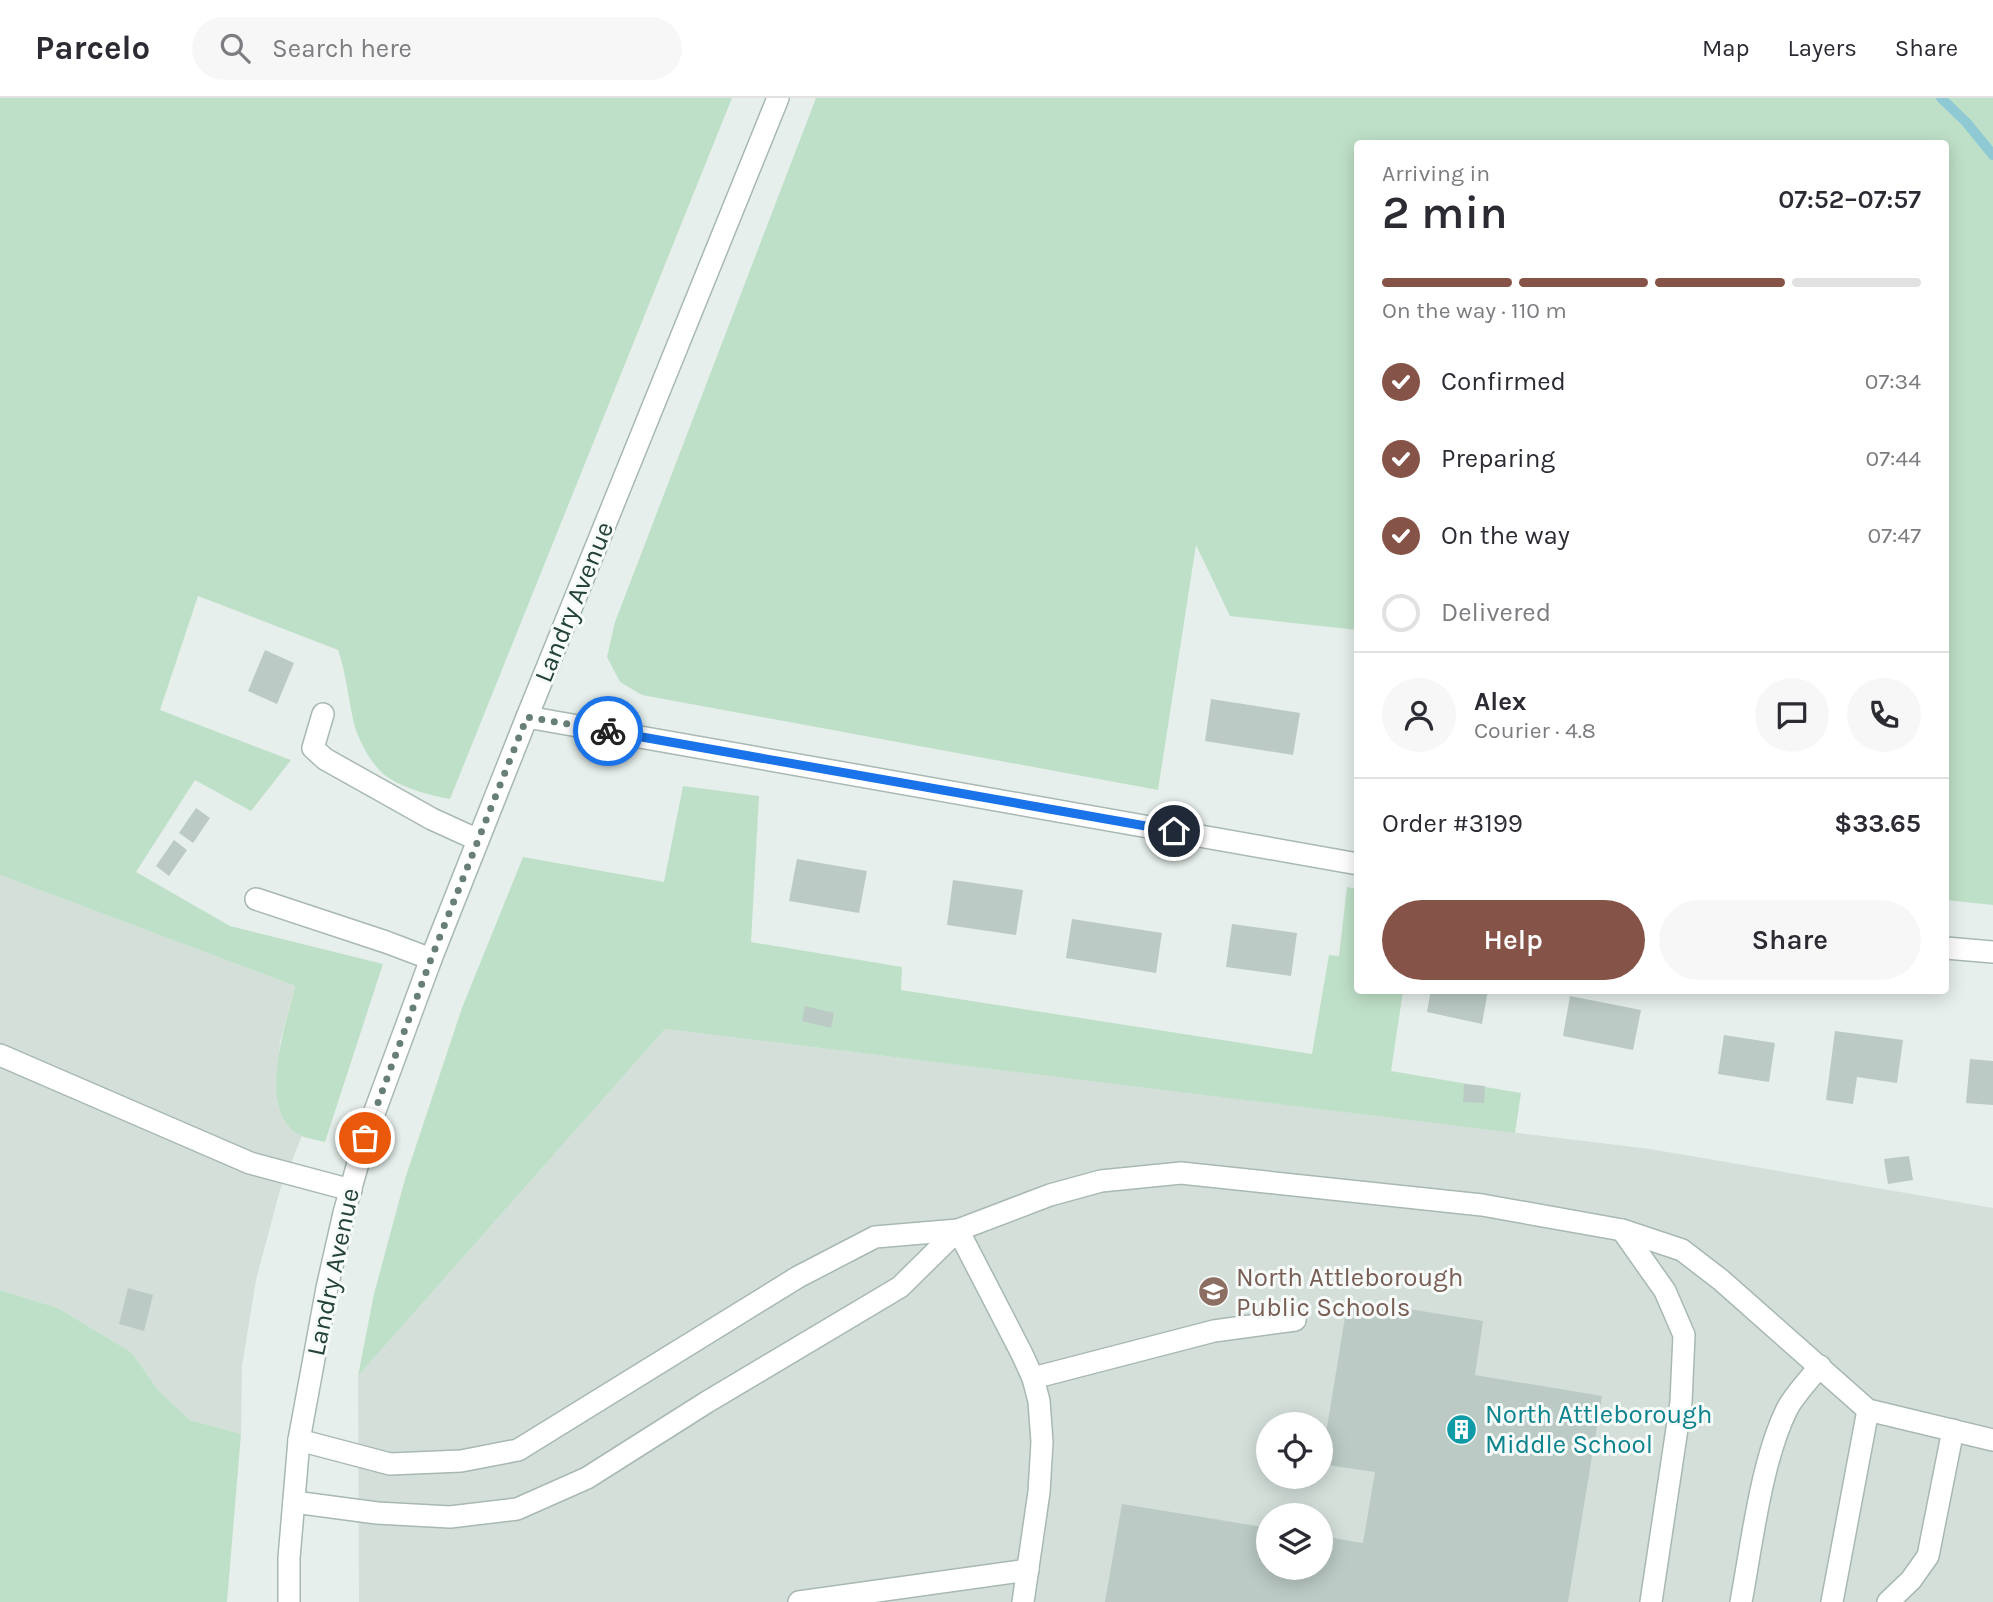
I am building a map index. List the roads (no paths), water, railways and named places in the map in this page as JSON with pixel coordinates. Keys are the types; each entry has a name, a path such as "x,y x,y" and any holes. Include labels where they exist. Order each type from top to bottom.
{"street":[{"name":"Landry Avenue","path":"289,1602 289,1558 299,1440 327,1288 369,1126 478,840 778,98"},
{"path":"323,714 313,748 325,759 432,819 478,840"},
{"path":"527,717 1354,863"},
{"path":"256,900 431,959"},
{"path":"1949,948 1993,952"},
{"path":"0,1055 250,1163 351,1190"},
{"path":"299,1440 390,1464 461,1461 518,1450 798,1277 875,1237 958,1230 1050,1195 1101,1181 1181,1173 1482,1205 1622,1230 1682,1250 1721,1280 1868,1410 1991,1437"},
{"path":"958,1230 1033,1378 1041,1418 1039,1492 1023,1602"},
{"path":"294,1502 377,1513 450,1517 517,1509 586,1478 900,1287 958,1230"},
{"path":"1622,1230 1665,1291 1684,1335 1681,1402 1651,1602"},
{"path":"1033,1378 1214,1331 1295,1320"},
{"path":"1741,1602 1764,1479 1774,1443 1788,1408 1820,1366"},
{"path":"1832,1602 1868,1410"},
{"path":"1888,1602 1911,1580 1928,1556 1953,1430"},
{"path":"799,1602 1028,1570"}],"waterway":[{"path":"1941,98 1966,122 1993,155"}],"place":[{"name":"North Attleborough Public Schools","path":"1213,1292"},
{"name":"North Attleborough Middle School","path":"1462,1429"}]}
